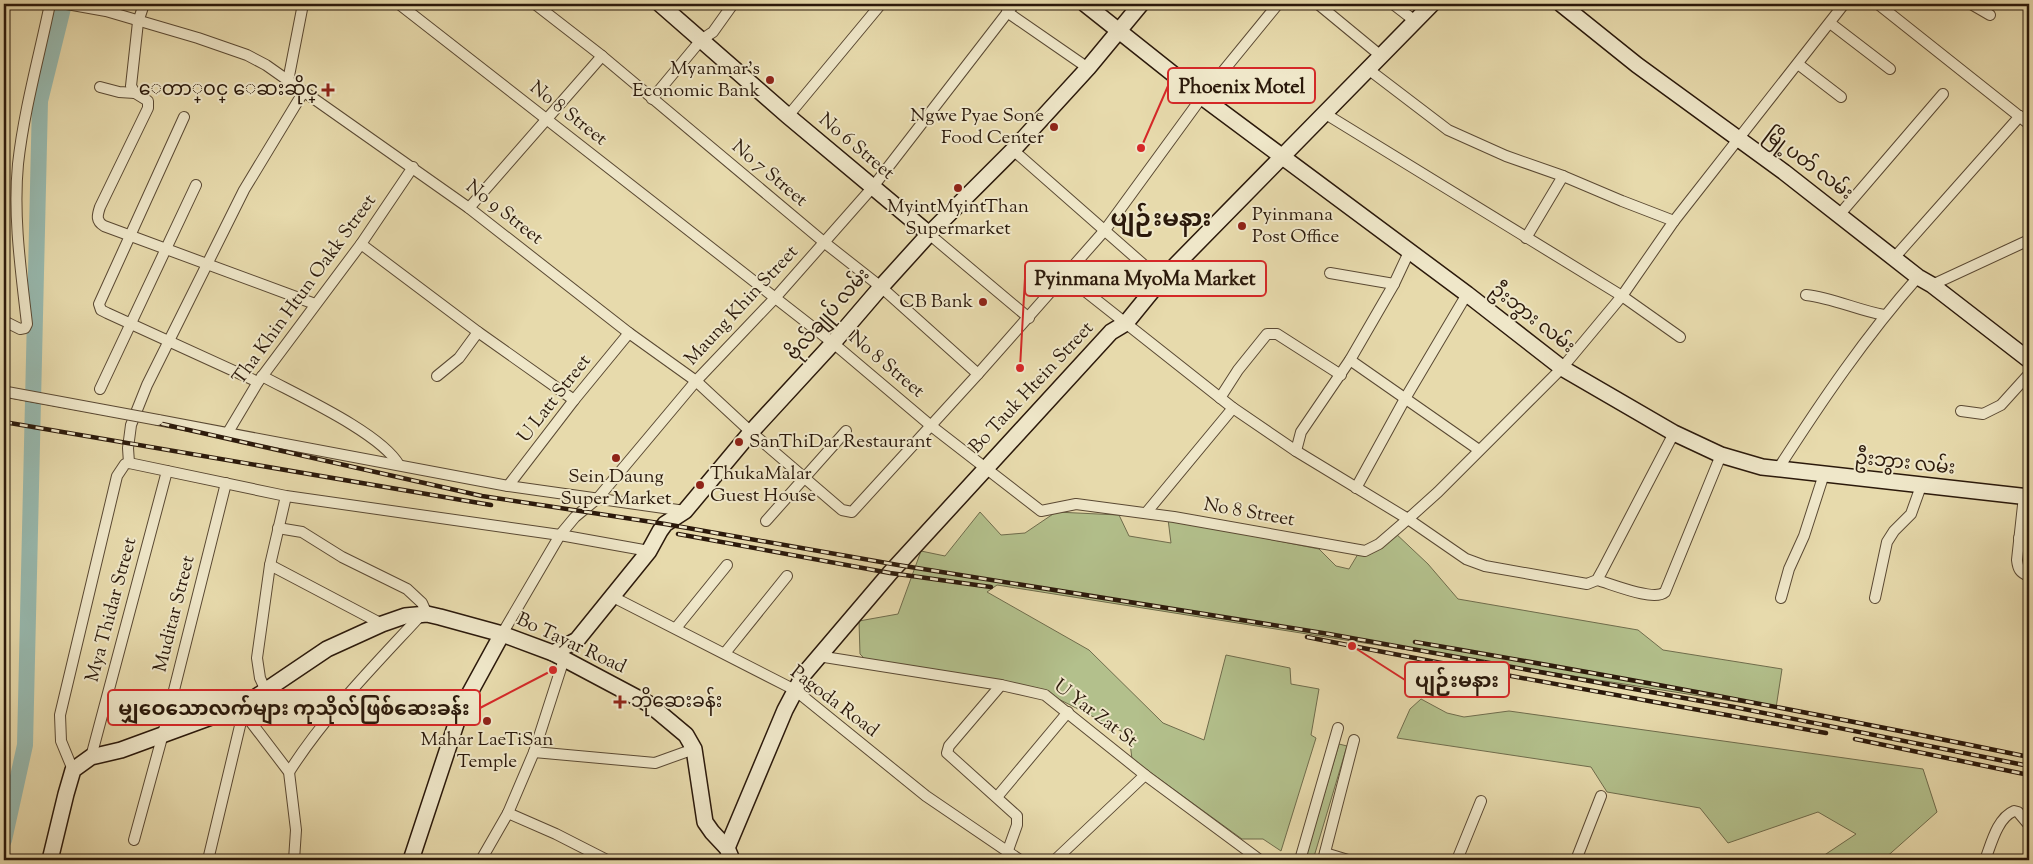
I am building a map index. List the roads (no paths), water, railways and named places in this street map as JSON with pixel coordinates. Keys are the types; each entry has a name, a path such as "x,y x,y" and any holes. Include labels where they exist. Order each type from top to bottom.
{"street":[{"path":"4,321 20,330 27,324 18,237 18,165 25,122 50,4"},
{"name":"No 9 Street","path":"67,4 106,11 138,22 198,38 247,55 266,65 469,208 629,333 696,381 751,432 847,511 930,425"},
{"path":"135,93 132,86 138,22 144,4"},
{"path":"288,81 303,4"},
{"name":"No 8 Street","path":"399,4 833,343 930,425 1041,511 1076,504 1146,513 1355,550 1372,549 1408,519 1438,492 1562,368 1622,296 1674,221 1844,4"},
{"name":"No 7 Street","path":"535,4 602,56 825,243 881,287 978,374"},
{"name":"No 6 Street","path":"660,4 872,188 1029,318"},
{"path":"652,99 701,40 713,32 733,4"},
{"path":"788,116 881,4"},
{"name":"ဦးဘွား လမ်း","path":"1085,4 1202,97 1467,294 1562,368 1674,433 1736,461 1778,469 2027,497"},
{"name":"ဗိုလ်ချုပ် လမ်း","path":"559,656 577,640 613,596 649,551 660,530 685,511 751,432 833,343 881,287 929,234 1013,150 1088,68 1141,4"},
{"path":"930,425 1029,318 1105,230 1202,97 1278,4"},
{"path":"1318,4 1381,56"},
{"path":"1393,4 1414,21"},
{"name":"Bo Tauk Htein Street","path":"730,854 784,710 804,674 818,656 890,572 1111,332 1126,323 1161,280 1432,4"},
{"name":"မြို့ပတ် လမ်း","path":"1561,4 1637,65 1739,138 1840,214 1918,277 1932,285 2029,360"},
{"path":"1878,4 2029,124"},
{"path":"1971,4 1990,15"},
{"path":"1010,8 1088,68"},
{"name":"Maung Khin Street","path":"502,634 560,535 575,517 598,498 696,381 775,298 872,188 1010,8"},
{"path":"1830,24 1890,69"},
{"path":"469,208 602,56"},
{"path":"1798,64 1841,97"},
{"path":"1368,69 1448,130 1506,156 1564,176 1674,221"},
{"path":"100,87 119,92 135,93 148,101 148,108 100,207 97,218 99,223 315,304"},
{"path":"129,463 130,434 136,410 244,190 304,91"},
{"path":"1840,214 1943,94"},
{"path":"1324,113 1622,296 1680,337"},
{"path":"1894,258 2020,116"},
{"path":"184,117 99,304 101,310 170,342 260,379 360,430 392,455 399,465"},
{"path":"1013,150 1161,280"},
{"name":"Tha Khin Htun Oakk Street","path":"227,434 260,379 361,244 413,167"},
{"path":"1526,238 1564,176"},
{"path":"100,389 196,185"},
{"path":"1932,285 2029,240"},
{"path":"361,244 478,332 574,400"},
{"path":"1296,451 1301,432 1350,360 1394,284 1409,252"},
{"path":"1330,273 1394,284"},
{"path":"1066,276 1233,408 1296,451 1408,519 1466,559 1485,566 1587,584 1597,580 1647,595 1658,596 1665,592 1721,455"},
{"path":"1778,469 1828,391 1884,315 1918,277"},
{"path":"1356,488 1467,294"},
{"path":"1806,295 1820,297 1864,312 1884,315"},
{"path":"437,376 459,358 478,332"},
{"name":"U Latt Street","path":"508,486 574,400 629,333"},
{"path":"1220,398 1238,370 1267,334 1272,333 1277,334 1341,375"},
{"path":"1350,360 1478,450"},
{"path":"1961,411 1983,414 2001,405 2029,374"},
{"path":"6,392 508,486 685,511"},
{"path":"1146,513 1233,408"},
{"path":"766,521 846,431"},
{"path":"1597,580 1674,433"},
{"path":"50,860 73,770 61,741 60,715 117,476 121,467 129,463 286,496 560,535 649,551"},
{"name":"Mya Thidar Street","path":"92,757 167,471"},
{"path":"1781,598 1786,578 1804,536 1824,474"},
{"name":"Muditar Street","path":"134,840 163,734 226,482"},
{"path":"1875,598 1887,542 1894,531 1911,514 1921,486"},
{"path":"266,692 260,678 256,658 270,565 286,496"},
{"path":"2027,497 2024,538 2017,560 2018,569 2022,574 2029,576"},
{"path":"278,528 302,532 342,557 407,589 422,603 424,615 327,718 289,772"},
{"path":"270,565 382,624"},
{"path":"676,628 727,565"},
{"path":"725,653 787,576"},
{"name":"Pagoda Road","path":"613,596 795,690 926,796 1007,853 1020,860"},
{"name":"Bo Tayar Road","path":"73,770 92,757 121,750 163,734 244,709 327,649 382,624 405,616 424,615 502,634 559,656 649,704 686,735 694,749 705,822 730,854"},
{"path":"411,860 461,709 502,634"},
{"path":"481,860 508,813 534,752 559,656"},
{"name":"U Yar Zat St","path":"818,656 1001,685 1044,695 1068,712 1145,775 1260,860"},
{"path":"1001,685 947,750 948,755 1017,816 1017,825 1007,853"},
{"path":"244,709 289,772 296,830 294,860"},
{"path":"208,860 244,709"},
{"path":"997,797 1068,712"},
{"path":"1300,860 1338,728"},
{"path":"1348,860 1324,857 1354,740"},
{"path":"534,752 655,763 694,749"},
{"path":"1055,860 1145,775"},
{"path":"1576,860 1601,796"},
{"path":"1457,860 1481,802"},
{"path":"1985,860 1998,828 2008,814 2014,811 2018,812 2029,825"},
{"path":"508,813 556,834 606,860"}],"waterway":[{"path":"4,840 25,745 40,101 64,4"}],"railway":[{"path":"4,395 158,423 482,496 665,524 898,565 1329,634 1734,707 2029,766"},
{"path":"4,422 491,505"},
{"path":"678,534 890,573 991,587"},
{"path":"1307,637 1826,733"},
{"path":"1415,642 1722,697 2029,757"},
{"path":"1855,739 2029,775"}],"place":[{"name":"Myanmar's Economic Bank","path":"770,80"},
{"name":"ေတာ္ဝင္ ေဆးဆိုင္","path":"328,90"},
{"name":"Ngwe Pyae Sone Food Center","path":"1054,127"},
{"name":"Phoenix Motel","path":"1141,148"},
{"name":"MyintMyintThan Supermarket","path":"958,188"},
{"name":"Pyinmana Post Office","path":"1242,226"},
{"name":"CB Bank","path":"983,302"},
{"name":"Pyinmana MyoMa Market","path":"1020,368"},
{"name":"SanThiDar Restaurant","path":"739,442"},
{"name":"Sein Daung Super Market","path":"616,458"},
{"name":"ThukaMalar Guest House","path":"700,485"},
{"name":"ပျဉ်းမနား","path":"1352,646"},
{"name":"မျှဝေသောလက်များ ကုသိုလ်ဖြစ်ဆေးခန်း","path":"553,670"},
{"name":"ဘိုဆေးခန်း","path":"620,702"},
{"name":"Mahar LaeTiSan Temple","path":"487,721"}],"district":[{"name":"ပျဉ်းမနား","path":"1161,220"}]}
